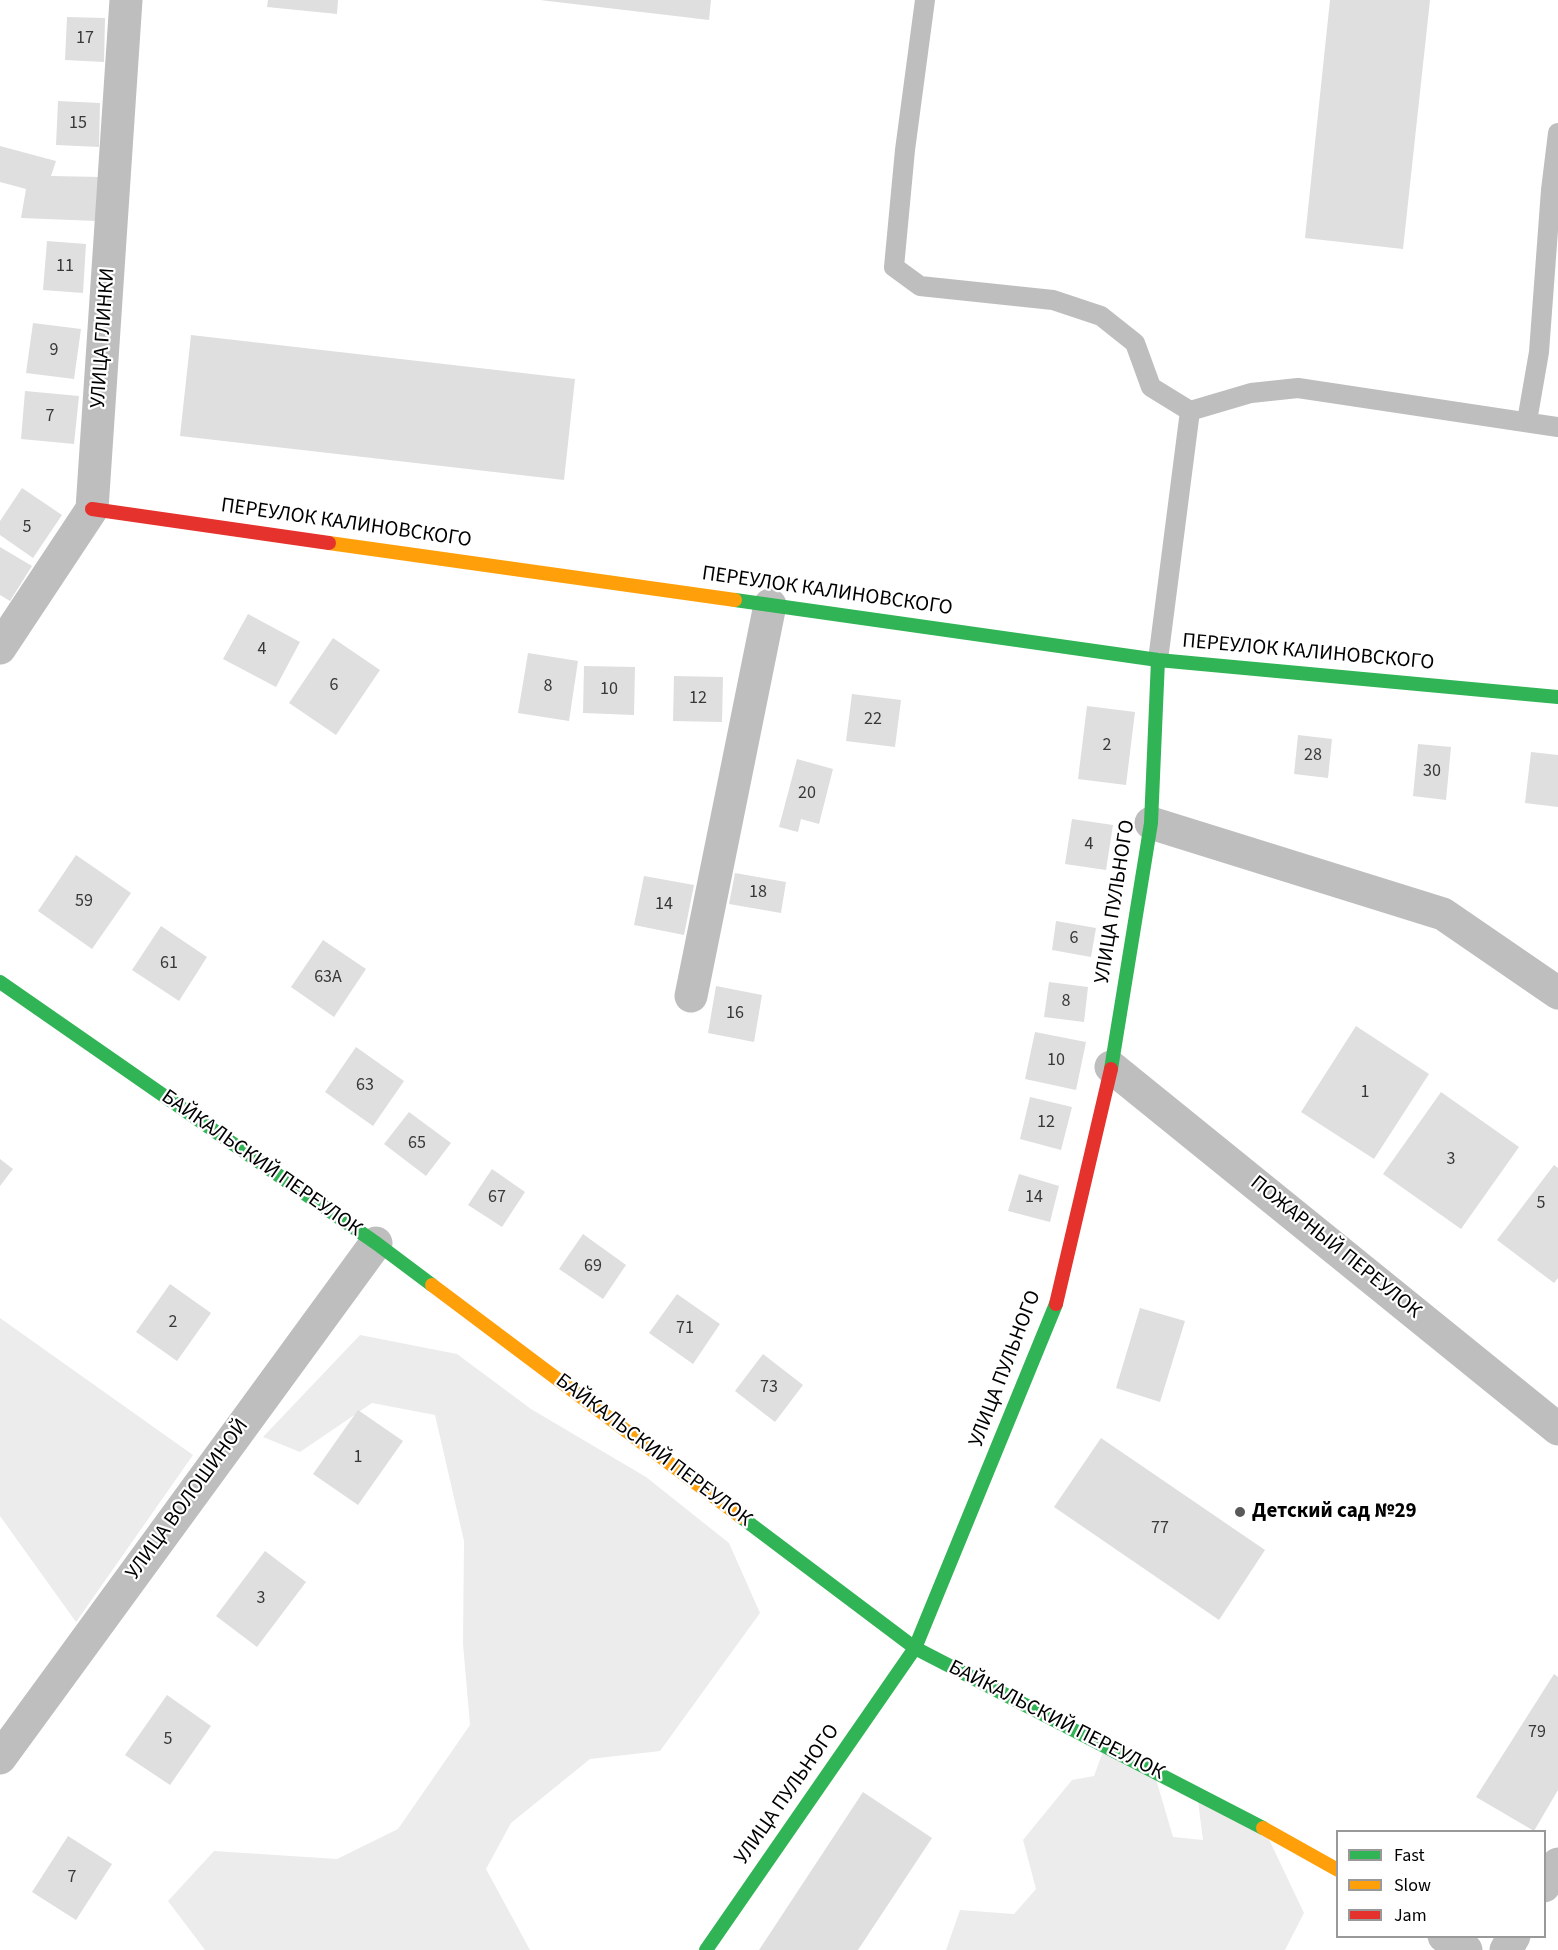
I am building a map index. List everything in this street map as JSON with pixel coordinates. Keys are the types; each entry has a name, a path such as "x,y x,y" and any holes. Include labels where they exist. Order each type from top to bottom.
{"street":[{"name":"УЛИЦА ГЛИНКИ","path":"0,648 92,509 126,0"},
{"name":"ПЕРЕУЛОК КАЛИНОВСКОГО","path":"92,509 1158,660 1558,697"},
{"path":"691,996 770,605"},
{"name":"УЛИЦА ПУЛЬНОГО","path":"706,1950 915,1648 1054,1314 1111,1067 1151,823 1158,660"},
{"path":"1151,823 1443,914 1558,993"},
{"name":"БАЙКАЛЬСКИЙ ПЕРЕУЛОК","path":"0,982 376,1243 915,1648 1301,1847 1336,1869"},
{"name":"ПОЖАРНЫЙ ПЕРЕУЛОК","path":"1111,1067 1558,1429"},
{"name":"УЛИЦА ВОЛОШИНОЙ","path":"0,1758 376,1243"},
{"path":"1546,1884 1558,1864"},
{"path":"1447,1938 1466,1950"}],"lane":[{"path":"925,0 905,150 894,267 920,286 1053,300 1101,316 1135,343 1151,387 1190,411 1251,393 1298,388 1558,427"},
{"path":"1527,421 1539,352 1551,190 1558,133"},
{"path":"1158,660 1190,411"}],"shaded area":[{"path":"0,1318 193,1455 76,1622 0,1516"},
{"path":"360,1335 457,1354 531,1409 646,1477 729,1543 760,1613 660,1751 590,1759 511,1823 486,1869 530,1950 205,1950 168,1901 214,1851 337,1859 398,1829 470,1725 463,1644 464,1541 435,1415 372,1403 300,1452 263,1437"},
{"path":"1106,1743 1151,1762 1173,1837 1203,1840 1198,1801 1265,1831 1304,1913 1285,1950 946,1950 960,1910 1014,1914 1036,1889 1023,1840 1072,1780 1094,1776"}],"building":[{"path":"268,0 338,0 337,14 267,7"},
{"path":"540,0 711,0 709,20"},
{"path":"1330,0 1430,0 1403,249 1305,238"},
{"path":"67,17 105,18 104,62 65,60"},
{"path":"58,101 100,103 99,147 56,145"},
{"path":"0,146 56,161 51,176 102,177 97,221 21,218 26,189 0,182"},
{"path":"47,241 86,244 83,293 43,290"},
{"path":"33,323 81,329 74,379 26,373"},
{"path":"191,335 575,379 564,480 180,436"},
{"path":"25,391 79,396 74,444 21,439"},
{"path":"22,488 62,515 33,558 0,535 0,521"},
{"path":"0,547 32,566 10,601 0,595"},
{"path":"248,614 300,642 276,687 223,659"},
{"path":"333,638 380,670 336,735 289,703"},
{"path":"528,653 578,661 569,721 518,713"},
{"path":"584,666 635,667 634,715 583,713"},
{"path":"674,676 723,677 722,722 673,721"},
{"path":"852,694 901,700 895,747 846,741"},
{"path":"1087,706 1135,712 1126,785 1078,779"},
{"path":"1298,735 1332,739 1328,778 1294,774"},
{"path":"1418,744 1451,747 1446,800 1413,796"},
{"path":"1531,752 1558,755 1558,807 1525,803"},
{"path":"797,759 833,769 819,824 801,819 798,832 779,827"},
{"path":"1072,819 1113,825 1106,870 1065,864"},
{"path":"76,855 131,893 92,949 38,911"},
{"path":"735,873 786,882 781,913 729,904"},
{"path":"644,876 694,885 684,935 634,925"},
{"path":"1056,921 1096,928 1091,957 1052,950"},
{"path":"161,926 207,957 179,1001 132,970"},
{"path":"323,940 366,969 334,1017 291,987"},
{"path":"1049,982 1088,987 1084,1022 1044,1017"},
{"path":"716,986 762,995 754,1042 708,1033"},
{"path":"1356,1026 1429,1074 1374,1159 1301,1112"},
{"path":"1035,1032 1086,1042 1076,1090 1025,1079"},
{"path":"356,1047 404,1081 373,1126 325,1092"},
{"path":"1441,1092 1519,1147 1461,1229 1383,1174"},
{"path":"1030,1097 1072,1107 1061,1150 1020,1139"},
{"path":"409,1112 451,1143 426,1176 384,1144"},
{"path":"0,1159 13,1169 0,1186"},
{"path":"1554,1165 1558,1168 1558,1278 1554,1283 1497,1240"},
{"path":"492,1169 525,1192 502,1227 468,1205"},
{"path":"1019,1174 1059,1186 1050,1222 1008,1211"},
{"path":"583,1234 626,1265 603,1299 559,1269"},
{"path":"170,1284 211,1313 177,1361 136,1332"},
{"path":"677,1294 720,1324 693,1364 649,1333"},
{"path":"1140,1308 1185,1321 1160,1402 1116,1388"},
{"path":"763,1354 803,1385 775,1422 735,1391"},
{"path":"358,1410 403,1441 358,1505 313,1474"},
{"path":"1101,1438 1265,1550 1219,1620 1054,1507"},
{"path":"265,1551 306,1582 257,1647 216,1616"},
{"path":"1554,1674 1558,1677 1558,1790 1535,1830 1476,1797"},
{"path":"167,1695 211,1726 170,1785 125,1755"},
{"path":"863,1792 932,1838 858,1950 759,1950"},
{"path":"68,1836 112,1864 76,1920 32,1892"}],"traffic: fast":[{"path":"735,600 1158,660 1558,697"},
{"path":"1111,1069 1151,823 1158,660"},
{"path":"0,982 376,1243 432,1285"},
{"path":"706,1950 915,1648 1056,1304"},
{"path":"741,1517 915,1648 1263,1828"}],"traffic: slow":[{"path":"329,543 735,600"},
{"path":"432,1285 741,1517"},
{"path":"1263,1828 1336,1869"}],"traffic: jam":[{"path":"92,509 329,543"},
{"path":"1056,1304 1111,1069"}],"place":[{"name":"Детский сад №29","path":"1240,1512"}]}
